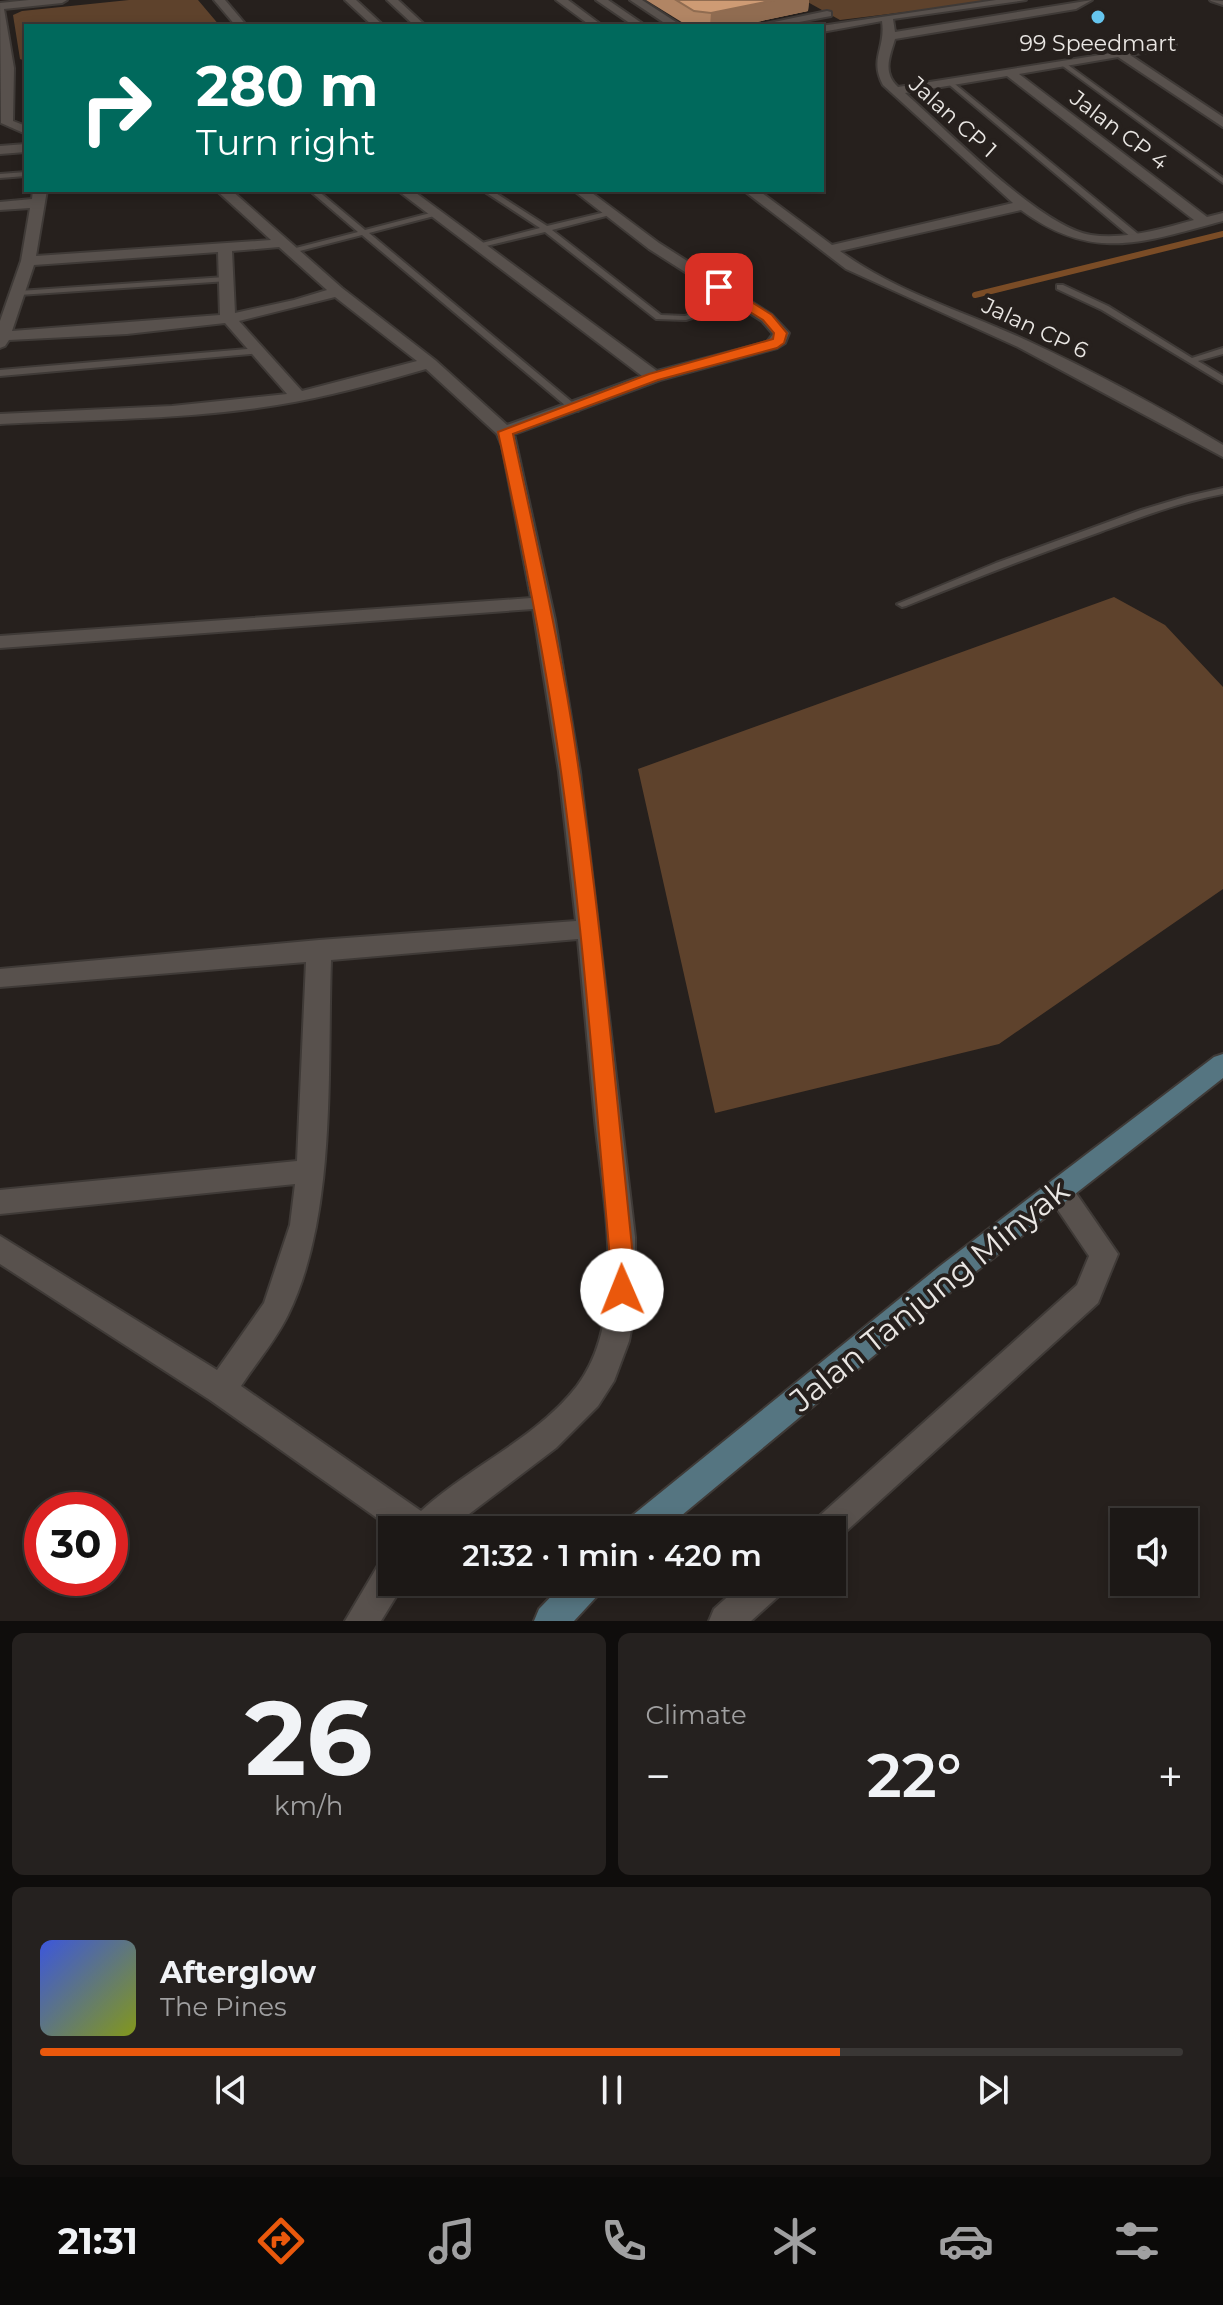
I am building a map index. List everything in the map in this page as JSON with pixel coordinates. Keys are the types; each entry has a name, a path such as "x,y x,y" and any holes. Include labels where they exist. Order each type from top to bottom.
{"main road":[{"name":"Jalan Tanjung Minyak","path":"656,1516 950,1275 1223,1064"},
{"path":"551,1621 574,1596"}],"street":[{"path":"24,131 3,123 8,68 0,8 62,0"},
{"path":"219,0 240,24"},
{"path":"350,0 377,24"},
{"path":"392,0 419,24"},
{"path":"561,0 595,24"},
{"path":"601,0 638,24"},
{"path":"635,0 674,24"},
{"path":"824,29 887,17 1021,0"},
{"path":"890,36 1076,6 1087,0"},
{"path":"814,7 853,23"},
{"path":"771,24 827,14"},
{"name":"Jalan CP 1","path":"887,17 890,36 881,66 882,74 894,91 1047,223 1086,239 1109,240 1223,217"},
{"path":"894,91 1172,45"},
{"path":"1121,54 1223,123"},
{"path":"8,68 24,67"},
{"name":"Jalan CP 4","path":"1008,71 1204,221"},
{"path":"0,137 24,132"},
{"path":"0,150 24,148"},
{"path":"225,192 337,291 429,363 505,432 563,725 589,929 621,1247 618,1333 602,1372 580,1406 553,1431 472,1487 438,1516"},
{"path":"407,192 654,377"},
{"path":"505,432 575,409 654,377 772,345 780,340 781,333 776,325 654,246 583,192"},
{"name":"Jalan CP 6","path":"753,192 827,250 878,281 1023,344 1136,402 1223,452"},
{"path":"0,206 39,197 28,261 1,338 268,313 337,291"},
{"path":"827,250 1023,205"},
{"path":"28,261 225,248 287,248"},
{"path":"225,248 228,318 299,397"},
{"path":"0,419 200,408 299,397 429,363"},
{"path":"0,642 541,603"},
{"path":"0,978 319,949 589,929"},
{"path":"221,1390 276,1309 304,1225 310,1171 319,949"},
{"path":"0,1202 310,1171"},
{"path":"842,1516 1088,1294 1104,1254 1059,1191"},
{"path":"0,1249 221,1390 402,1516"},
{"path":"362,1621 378,1596"},
{"path":"726,1621 754,1596"}],"lane":[{"path":"1213,0 1223,3"},
{"path":"1062,63 1223,181"},
{"path":"948,81 1135,236"},
{"path":"0,176 24,174"},
{"path":"315,192 575,409"},
{"path":"489,192 546,229 659,317 667,320 686,318 740,301"},
{"path":"481,246 611,212"},
{"path":"287,248 364,234 435,213"},
{"path":"19,293 225,279"},
{"path":"1060,287 1105,308 1223,380"},
{"path":"0,373 259,351"},
{"path":"1193,360 1223,351"},
{"path":"902,604 1123,520 1179,501 1223,491"}],"shaded area":[{"path":"129,0 198,0 218,24 24,24 24,60 20,59 13,15 22,11"},
{"path":"804,0 1003,0 840,20"},
{"path":"1114,597 1165,625 1223,687 1223,889 999,1044 715,1113 638,769"}],"building":[{"path":"676,0 775,0 711,13 694,11"}],"waterway":[{"path":"975,295 1223,234"}],"place":[{"name":"99 Speedmart","path":"1098,17"}],"route":[{"path":"622,1290 621,1247 589,929 563,725 505,432 575,409 654,377 772,345 780,340 781,333 776,325 719,287"}]}
